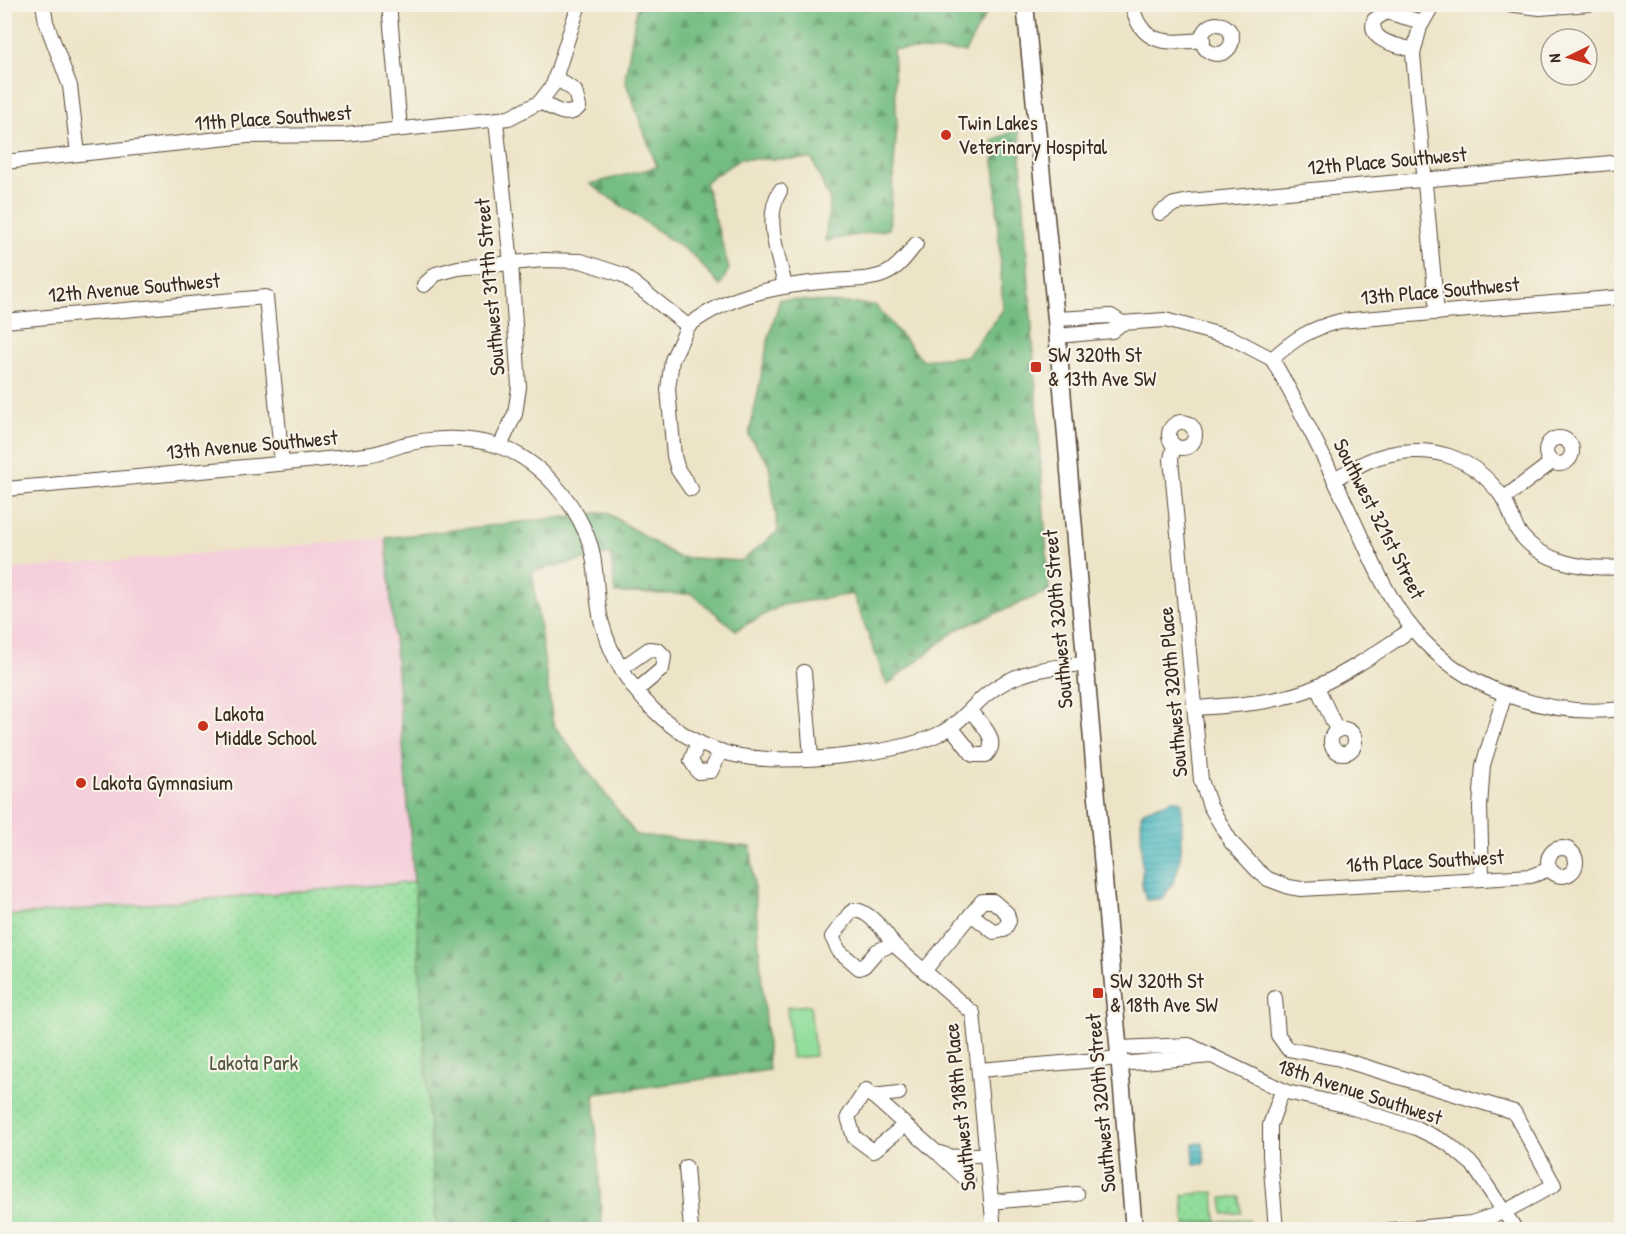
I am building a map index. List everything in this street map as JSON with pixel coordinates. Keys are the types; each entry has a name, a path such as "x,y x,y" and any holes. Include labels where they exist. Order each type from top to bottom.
{"main road":[{"name":"Southwest 320th Street","path":"1025,4 1056,319 1134,1230"}],"street":[{"path":"44,4 46,22 70,86 78,154"},
{"path":"389,4 400,129"},
{"path":"555,77 575,91 579,107 572,113 565,114 540,102 555,77 579,4"},
{"path":"1132,4 1146,34 1156,40 1172,42 1203,40"},
{"path":"1432,4 1422,22 1413,50 1437,313"},
{"path":"1507,4 1540,8 1589,4"},
{"path":"1413,50 1378,38 1373,29 1374,20 1386,12 1422,22"},
{"name":"11th Place Southwest","path":"4,162 247,136 307,137 496,121 521,114 540,102"},
{"name":"Southwest 317th Street","path":"496,121 511,263 519,387 515,414 500,446"},
{"name":"12th Place Southwest","path":"1160,213 1174,204 1189,201 1424,178 1622,162"},
{"path":"780,191 774,201 772,222 785,286"},
{"path":"691,489 678,470 674,456 668,389 672,360 688,326 706,311 728,301 785,286 864,279 886,273 903,260 916,244"},
{"path":"424,285 445,270 564,260 597,264 623,275 688,326"},
{"name":"12th Avenue Southwest","path":"4,321 266,297 282,463"},
{"name":"13th Place Southwest","path":"1272,359 1294,339 1316,328 1340,321 1622,297"},
{"path":"1056,319 1111,316 1122,323 1165,320 1232,338 1272,359"},
{"path":"1057,336 1112,332 1122,323"},
{"name":"Southwest 321st Street","path":"1272,359 1305,417 1380,577 1412,629 1435,651 1471,677 1505,694 1576,711 1622,710"},
{"name":"13th Avenue Southwest","path":"4,489 370,455 430,440 461,439 500,446"},
{"path":"500,446 547,478 570,503 581,524 592,556 602,622 608,642 637,690 661,717 698,742 721,751 767,759 811,757 897,747 923,741 951,727 995,688 1026,672 1084,664"},
{"name":"Southwest 320th Place","path":"1174,446 1172,459 1201,780 1221,827 1257,870 1280,884 1301,889"},
{"path":"1334,479 1377,457 1425,450 1453,455 1482,474 1503,499 1519,532 1535,547 1550,556 1584,567 1622,567"},
{"path":"1503,499 1552,462"},
{"path":"1196,708 1281,698 1317,687 1372,656 1412,629"},
{"path":"622,668 649,649 658,650 664,656 662,669 637,690"},
{"path":"804,672 811,757"},
{"path":"1317,687 1337,730"},
{"path":"1482,879 1480,807 1483,765 1505,694"},
{"path":"951,727 973,755 986,755 992,748 992,738 971,711"},
{"path":"698,742 691,761 699,772 711,771 721,751"},
{"name":"16th Place Southwest","path":"1301,889 1531,876 1550,869"},
{"name":"Southwest 318th Place","path":"893,944 877,951 864,966 859,968 839,951 832,937 850,913 858,910 886,934 893,944 973,1013 994,1230"},
{"path":"924,971 971,914"},
{"path":"1275,998 1278,1035 1288,1049 1340,1059 1514,1112 1554,1185 1472,1226 1391,1230"},
{"name":"18th Avenue Southwest","path":"979,1070 1120,1057 1179,1044 1189,1045 1282,1090 1344,1105 1416,1128 1447,1143 1473,1166 1516,1230"},
{"path":"905,1125 875,1151 854,1137 848,1125 849,1113 866,1090 968,1181"},
{"path":"1276,1230 1270,1125 1282,1090"},
{"path":"872,1096 899,1093"},
{"path":"936,1152 952,1157 987,1154"},
{"path":"686,1167 691,1230"},
{"path":"991,1202 1077,1194"}],"shaded area":[{"name":"Lakota Middle School","path":"386,538 414,882 5,916 5,570"}],"green space":[{"path":"655,4 991,5 965,52 893,49 897,125 889,229 825,241 830,201 812,159 740,159 705,182 729,269 720,286 694,256 590,184 657,167 625,80 637,7"},
{"path":"1019,129 1049,591 956,630 887,685 853,594 782,605 736,630 692,594 615,593 611,554 532,571 553,724 636,835 751,847 769,1070 594,1094 602,1229 436,1229 414,882 386,538 606,512 677,557 742,561 778,531 769,464 749,436 769,337 780,299 875,305 922,360 967,356 1003,310 993,140"},
{"name":"Lakota Park","path":"414,882 436,1229 5,1229 5,916"},
{"path":"810,1005 815,1056 791,1058 787,1007"},
{"path":"1214,1192 1216,1221 1185,1224 1183,1195"},
{"path":"1240,1197 1241,1213 1224,1214 1222,1198"},
{"path":"1249,1219 1250,1229 1186,1229 1185,1224"}],"water":[{"path":"1172,800 1179,800 1182,803 1182,842 1175,879 1161,899 1146,900 1142,886 1141,815 1143,811"},
{"path":"1203,1143 1205,1164 1194,1164 1193,1144"}],"place":[{"name":"Twin Lakes Veterinary Hospital","path":"946,135"},
{"name":"SW 320th St & 13th Ave SW","path":"1036,367"},
{"name":"Lakota Middle School","path":"203,726"},
{"name":"Lakota Gymnasium","path":"81,783"},
{"name":"SW 320th St & 18th Ave SW","path":"1098,993"}]}
